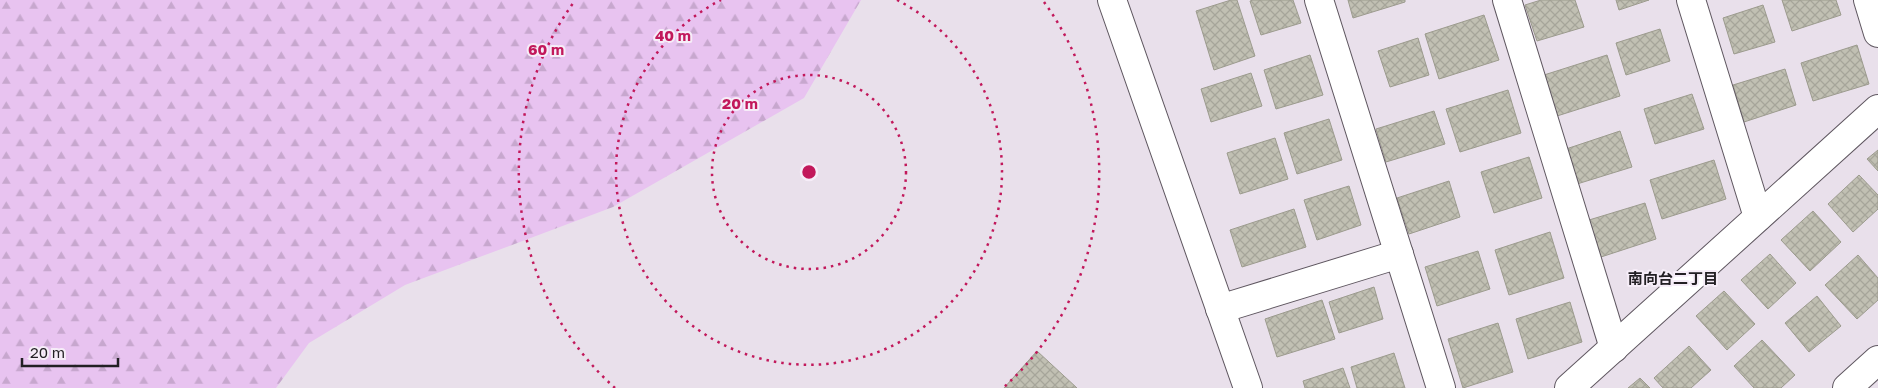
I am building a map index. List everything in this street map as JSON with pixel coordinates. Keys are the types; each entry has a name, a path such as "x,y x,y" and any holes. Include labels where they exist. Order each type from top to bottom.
{"street":[{"path":"1112,0 1248,388"},
{"path":"1319,0 1441,388"},
{"path":"1507,0 1614,348"},
{"path":"1691,0 1758,217"},
{"path":"1868,0 1878,33"},
{"path":"1569,388 1878,108"},
{"path":"1220,309 1399,254"},
{"path":"1847,388 1878,360"}],"green space":[{"path":"0,0 861,0 804,98 613,207 405,285 309,343 276,388 0,388"}],"building":[{"path":"1231,0 1237,0 1255,56 1214,70 1196,11"},
{"path":"1293,0 1301,23 1261,35 1250,1"},
{"path":"1348,0 1405,0 1405,2 1353,18"},
{"path":"1541,0 1575,0 1584,27 1537,41 1525,5"},
{"path":"1616,0 1649,0 1619,10"},
{"path":"1782,0 1836,0 1841,15 1792,31"},
{"path":"1763,5 1775,42 1734,54 1723,18"},
{"path":"1484,15 1499,60 1439,79 1425,34"},
{"path":"1660,29 1670,61 1626,75 1616,43"},
{"path":"1418,38 1429,75 1390,87 1378,51"},
{"path":"1857,45 1869,84 1813,101 1801,63"},
{"path":"1310,55 1323,95 1276,109 1264,70"},
{"path":"1607,55 1620,96 1557,116 1544,75"},
{"path":"1785,69 1796,105 1744,122 1733,85"},
{"path":"1251,73 1262,106 1211,122 1201,89"},
{"path":"1508,90 1521,133 1460,152 1446,109"},
{"path":"1692,94 1704,129 1655,144 1644,109"},
{"path":"1434,111 1445,144 1386,162 1376,129"},
{"path":"1329,119 1342,160 1297,174 1284,133"},
{"path":"1620,131 1632,167 1577,184 1566,149"},
{"path":"1275,138 1288,179 1240,194 1227,153"},
{"path":"1878,150 1878,171 1867,159"},
{"path":"1529,157 1542,198 1494,213 1481,172"},
{"path":"1714,160 1726,199 1662,219 1650,180"},
{"path":"1859,175 1878,195 1878,209 1853,232 1828,204"},
{"path":"1449,181 1460,217 1409,234 1397,198"},
{"path":"1349,186 1361,225 1317,240 1304,200"},
{"path":"1645,203 1656,239 1601,257 1589,220"},
{"path":"1294,209 1306,247 1242,267 1230,230"},
{"path":"1813,211 1841,242 1810,271 1781,240"},
{"path":"1550,232 1564,278 1509,295 1495,250"},
{"path":"1478,251 1490,289 1437,306 1425,267"},
{"path":"1770,254 1796,283 1768,309 1741,280"},
{"path":"1858,255 1878,278 1878,300 1857,319 1825,285"},
{"path":"1374,287 1383,319 1339,333 1329,302"},
{"path":"1724,291 1755,324 1727,350 1696,316"},
{"path":"1817,296 1841,326 1809,352 1785,323"},
{"path":"1322,300 1335,339 1277,357 1265,319"},
{"path":"1570,302 1582,342 1528,359 1516,319"},
{"path":"1498,323 1513,372 1463,388 1448,339"},
{"path":"1762,340 1795,375 1781,388 1754,388 1734,366"},
{"path":"1689,346 1711,370 1691,388 1663,388 1654,378"},
{"path":"1037,351 1077,388 1004,388"},
{"path":"1394,353 1405,388 1357,388 1351,367"},
{"path":"1343,368 1350,388 1305,388 1303,381"},
{"path":"1640,378 1650,388 1628,388"}],"district":[{"name":"南向台二丁目","path":"1673,279"}]}
